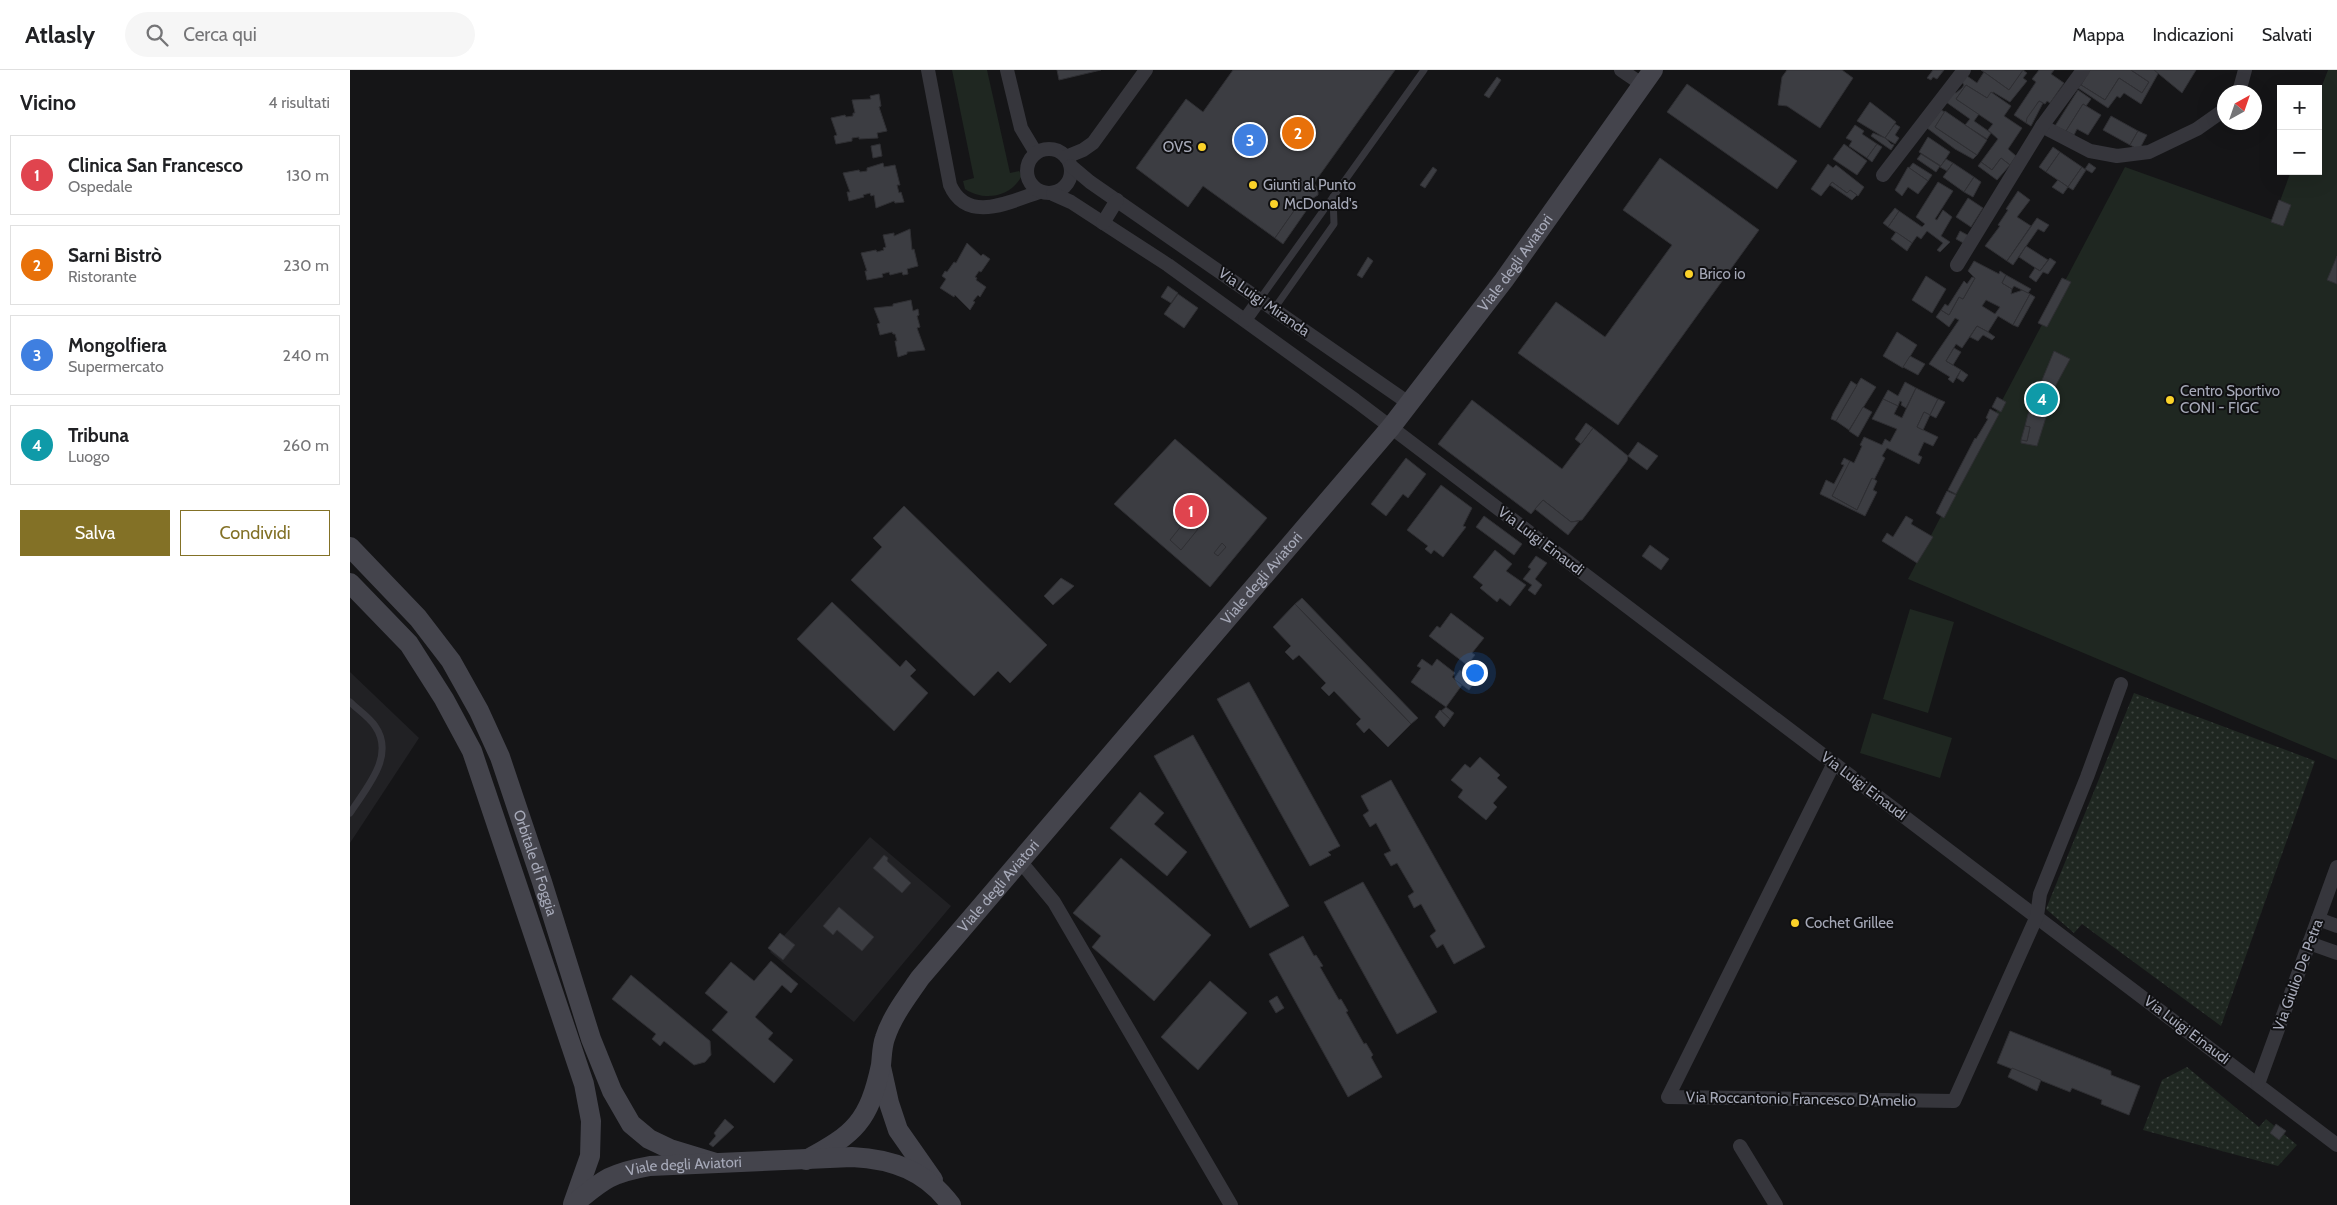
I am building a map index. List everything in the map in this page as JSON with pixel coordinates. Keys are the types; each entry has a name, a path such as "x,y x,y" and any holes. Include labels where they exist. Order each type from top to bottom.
{"main road":[{"name":"Viale degli Aviatori","path":"806,1160 836,1144 856,1127 869,1108 880,1066 884,1039 899,1007 920,978 1392,427 1504,280 1648,78"},
{"name":"Orbitale di Foggia","path":"350,547 418,618 451,661 479,710 500,757 539,872 591,1039 612,1091 631,1124 649,1139 670,1149 716,1163"},
{"name":"Orbitale di Foggia","path":"350,583 409,644 444,699 472,751 584,1084 591,1121 590,1156 573,1204"},
{"name":"Viale degli Aviatori","path":"880,1066 898,1130 946,1198"},
{"name":"Viale degli Aviatori","path":"573,1204 600,1181 623,1171 650,1166 852,1157 878,1158 905,1167 924,1178 946,1198"}],"street":[{"path":"928,70 950,185 955,198 964,204 986,208 1046,193 1065,187 1070,180 1068,161 1055,149 1048,148 1030,158 1026,172 1032,186 1046,193"},
{"path":"1008,70 1020,128 1036,153"},
{"path":"1068,161 1093,143 1146,70"},
{"name":"Viale degli Aviatori","path":"1621,70 1648,78"},
{"path":"1883,175 1964,70"},
{"path":"1957,265 2042,126 2083,70"},
{"path":"2241,85 2245,70"},
{"path":"2042,126 2090,151 2117,156 2149,152 2197,129 2217,115"},
{"name":"Via Luigi Miranda","path":"1068,161 1080,175 1410,404"},
{"name":"Via Luigi Miranda","path":"1046,193 1071,202 1168,265 1392,427"},
{"path":"1103,223 1117,200"},
{"path":"1246,320 1260,299"},
{"name":"Via Luigi Einaudi","path":"1392,427 2337,1145"},
{"path":"2037,916 2040,894 2087,777 2121,684"},
{"name":"Via Roccantonio Francesco D'Amelio","path":"1834,763 1668,1097 1954,1101 2037,916"},
{"path":"1020,861 1054,902 1231,1205"},
{"name":"Via Giulio De Petra","path":"2258,1084 2337,867"},
{"path":"2318,919 2337,926"},
{"path":"2309,943 2337,953"},
{"path":"1740,1146 1776,1205"}],"lane":[{"path":"1260,299 1424,70"},
{"path":"1274,309 1334,224 1333,197"},
{"path":"350,702 375,726 384,747 377,772 350,813"}],"shaded area":[{"path":"952,70 987,70 1010,173 1019,171 1022,175 1012,188 1005,193 989,196 972,193 965,189 963,181 974,178"},
{"name":"Centro Sportivo CONI - FIGC","path":"2328,70 2337,70 2337,760 1908,579 2125,167 2273,220 2290,175 2322,175 2322,86"},
{"path":"1910,609 1954,622 1928,713 1883,699"},
{"path":"350,672 419,738 350,843"},
{"path":"2134,693 2315,761 2221,1026 2082,924 2074,933 2046,909"},
{"path":"1872,713 1952,738 1940,778 1860,753"},
{"path":"870,837 951,906 854,1022 770,952"},
{"path":"2187,1067 2259,1127 2266,1119 2297,1145 2278,1166 2143,1130 2162,1080"}],"building":[{"path":"1057,70 1101,70 1059,80"},
{"path":"1233,70 1395,70 1314,183 1318,189 1318,195 1310,200 1304,197 1275,238 1203,186 1188,207 1136,168 1186,99 1203,112"},
{"path":"1787,70 1842,70 1853,78 1820,128 1787,106 1778,105 1782,77"},
{"path":"1933,70 1944,70 1937,79 1933,77 1931,80 1927,78"},
{"path":"1981,70 2024,70 2009,90"},
{"path":"2023,70 2027,73 2023,78 2027,81 2010,102 1993,92 1987,98 1966,85 1956,99 1979,114 1974,121 1991,133 1987,139 1965,125 1970,119 1946,102 1954,92 1956,93 1962,88 1964,85 1962,82 1967,76 1977,83 1984,72 2009,90"},
{"path":"2039,70 2054,70 2051,74 2064,83 2050,103 2047,101 2045,104 2039,101 2026,123 2014,115 2036,82 2032,79"},
{"path":"2090,70 2131,70 2149,82 2142,93 2119,78 2105,100 2081,85"},
{"path":"2131,70 2154,70 2159,72 2141,104 2124,93 2120,98 2117,96 2108,108 2078,88 2081,85 2105,100 2119,78 2142,93 2149,82"},
{"path":"2154,70 2196,70 2182,93"},
{"path":"1497,77 1501,80 1489,98 1484,95"},
{"path":"1687,84 1797,161 1777,189 1667,112"},
{"path":"1966,85 1987,98 1991,92 2011,106 2004,116 2022,128 2008,149 2016,156 2010,165 2001,158 1992,170 1981,162 1998,139 1988,130 1993,124 1956,99"},
{"path":"2078,90 2091,99 2086,106 2083,104 2066,131 2055,126"},
{"path":"879,94 881,106 879,107 887,131 877,133 878,138 852,138 852,141 836,144 834,136 837,135 831,118 845,115 846,117 853,116 853,113 855,113 852,100 871,99 870,96"},
{"path":"2039,101 2043,103 2031,126 2026,123 2027,118"},
{"path":"1870,102 1896,122 1885,138 1857,121"},
{"path":"2083,104 2101,115 2088,135 2077,129 2074,135 2066,131"},
{"path":"1941,110 1945,112 1935,127 1977,155 1973,159 1955,149 1927,128"},
{"path":"1945,111 1987,140 1977,155 1935,127"},
{"path":"2111,116 2138,131 2130,145 2103,130"},
{"path":"1895,124 1900,127 1895,135 1899,138 1895,144 1885,138"},
{"path":"1855,125 1864,131 1862,134 1877,144 1867,158 1849,146 1852,141 1846,138"},
{"path":"2138,131 2147,135 2139,150 2130,145"},
{"path":"1873,133 1885,138 1894,145 1891,150 1871,136"},
{"path":"1928,137 1950,152 1941,166 1919,152"},
{"path":"880,144 882,156 873,158 871,146"},
{"path":"1844,144 1867,161 1857,175 1833,159"},
{"path":"1877,144 1882,147 1872,162 1867,158"},
{"path":"2053,147 2060,152 2046,172 2039,167"},
{"path":"2060,152 2082,167 2068,187 2046,172"},
{"path":"1921,154 1940,166 1936,172 1917,159"},
{"name":"Brico io","path":"1660,158 1759,230 1618,425 1518,353 1556,302 1605,337 1672,245 1623,210"},
{"path":"2001,158 2010,165 1997,180 1978,166 1981,162 1992,170"},
{"path":"1946,159 1953,163 1947,171 1940,167"},
{"path":"883,163 884,167 895,165 900,185 897,185 904,202 895,203 894,201 876,208 874,195 871,196 870,193 863,195 864,197 849,201 847,192 850,192 843,173 859,170 860,172 867,171 867,168"},
{"path":"1913,163 1932,175 1928,181 1909,168"},
{"path":"1953,163 1974,177 1964,192 1943,177"},
{"path":"2089,163 2096,168 2092,173 2085,169"},
{"path":"1828,164 1833,168 1836,165 1864,187 1858,196 1850,190 1847,193 1832,182 1821,196 1811,189"},
{"path":"1433,167 1437,170 1425,188 1420,185"},
{"path":"1908,167 1928,181 1918,194 1908,187 1902,196 1895,190"},
{"path":"2082,167 2086,170 2073,190 2068,187"},
{"path":"1974,177 1981,182 1973,197 1964,192"},
{"path":"2058,180 2068,187 2063,194 2052,187"},
{"path":"1832,182 1847,193 1850,190 1857,195 1852,200 1830,185"},
{"path":"1938,182 1953,191 1935,219 1937,220 1943,210 1952,217 1941,236 1950,242 1940,252 1937,250 1943,243 1927,231 1921,239 1917,236 1912,243 1888,227 1899,211 1922,227 1925,224 1916,217"},
{"path":"2018,191 2030,200 2017,217 2031,226 2007,261 1985,246 2000,226 1998,225 2008,210 2006,209"},
{"path":"1968,198 1983,208 1971,227 1956,217"},
{"path":"2279,200 2291,205 2283,226 2271,222"},
{"path":"1298,205 1306,211 1283,244 1275,238"},
{"path":"1895,208 1899,211 1888,227 1883,223"},
{"path":"2037,218 2049,225 2044,232 2038,229 2013,265 2007,261"},
{"path":"910,229 912,250 914,249 918,266 907,269 908,274 903,275 902,272 890,275 889,272 882,274 883,277 867,280 865,271 867,271 861,253 884,250 883,248 886,247 883,235 894,233 894,236"},
{"path":"1960,231 1971,237 1967,245 1956,239"},
{"path":"1896,232 1912,243 1907,251 1891,239"},
{"path":"967,243 981,256 983,254 990,259 975,277 977,278 976,280 986,287 980,297 978,295 973,301 975,302 970,310 955,295 954,297 940,288 946,279 942,276 945,271 947,272 954,262 956,263"},
{"path":"2026,246 2048,260 2040,271 2019,257"},
{"path":"2337,256 2337,284 2327,280"},
{"path":"1368,257 1373,261 1362,278 1357,275"},
{"path":"2050,258 2056,262 2048,274 2043,272 2036,282 2029,277 2035,268 2040,271"},
{"path":"1974,261 1999,274 2000,271 2006,275 2002,283 2012,289 2011,294 2023,290 2030,294 2013,325 1998,316 1988,332 1977,326 1962,348 1956,344 1946,361 1961,370 1953,383 1948,379 1950,377 1929,364 1959,320 1955,318 1949,327 1936,317 1941,310 1949,315 1959,297 1963,299 1975,278 1968,271","holes":["1986,300 2000,307 1995,314 1982,306"]},
{"path":"2006,275 2031,289 2028,293 2014,286 2012,289 2002,283"},
{"path":"1926,276 1946,289 1932,313 1912,300"},
{"path":"1972,277 1975,278 1963,299 1959,297 1949,315 1941,310 1945,304 1948,306 1964,281 1967,284"},
{"path":"2062,278 2071,282 2047,327 2038,323"},
{"path":"1168,286 1178,293 1171,303 1161,297"},
{"path":"1178,294 1198,308 1184,328 1164,314"},
{"path":"2030,294 2035,297 2018,327 2013,325"},
{"path":"911,300 913,311 918,309 919,315 917,316 920,327 917,328 925,350 907,352 907,354 898,357 895,334 892,332 880,335 877,324 880,323 874,308 893,306 893,304"},
{"path":"1977,326 1995,337 1992,340 1983,335 1978,341 1970,337"},
{"path":"1897,332 1917,345 1903,368 1883,356"},
{"path":"1954,348 1961,352 1953,365 1946,361"},
{"path":"2054,351 2070,359 2056,385 2037,446 2021,443 2021,440 2027,441 2030,427 2025,426 2028,414"},
{"path":"1910,356 1925,364 1918,375 1903,367"},
{"path":"1961,370 1968,375 1963,382 1957,378"},
{"path":"1861,378 1876,387 1849,430 1836,421"},
{"path":"1851,381 1857,385 1836,421 1831,419 1833,413"},
{"path":"1905,382 1916,388 1906,408 1901,405 1902,402 1900,401 1898,406 1883,399 1888,390 1898,396"},
{"path":"1916,388 1938,399 1930,415 1924,412 1917,427 1938,437 1933,446 1924,442 1918,455 1922,457 1919,464 1887,448 1882,456 1885,458 1874,480 1872,478 1857,510 1832,496 1847,465 1850,461 1854,463 1864,437 1882,445 1885,439 1890,442 1897,429 1872,419 1883,399 1898,406 1894,414 1902,418"},
{"path":"1997,397 2006,402 2001,412 1992,407"},
{"path":"1938,399 1945,402 1936,418 1930,415"},
{"path":"1472,400 1562,469 1593,428 1628,456 1627,461 1582,520 1571,522 1543,500 1531,514 1438,444"},
{"path":"1863,407 1872,412 1858,437 1849,431"},
{"path":"1990,409 1999,414 1956,494 1948,490 1975,438 1988,419 1986,418"},
{"path":"1924,412 1930,415 1923,430 1917,427"},
{"path":"1586,423 1593,428 1581,444 1575,439"},
{"path":"2025,426 2030,427 2027,441 2021,440"},
{"path":"1175,439 1267,518 1210,587 1114,504"},
{"path":"1638,442 1658,456 1647,470 1628,456"},
{"path":"1406,458 1426,474 1408,498 1403,494 1386,516 1371,504"},
{"path":"1844,458 1850,461 1832,496 1857,510 1872,478 1877,481 1873,490 1877,492 1865,516 1820,494 1826,480 1834,484 1844,465 1841,464"},
{"path":"1441,485 1472,508 1463,526 1466,527 1443,557 1434,550 1431,554 1425,549 1428,546 1407,530"},
{"path":"1947,491 1956,495 1944,518 1936,513"},
{"path":"1543,500 1571,522 1579,521 1568,535 1535,509"},
{"path":"904,506 1047,645 1010,683 998,671 974,696 851,580 882,547 873,538"},
{"path":"1484,516 1522,544 1514,555 1476,527"},
{"path":"1906,516 1913,520 1911,524 1933,537 1917,563 1882,541 1887,533 1893,537"},
{"path":"1186,520 1198,529 1181,550 1170,540"},
{"path":"1222,543 1226,547 1218,556 1214,553"},
{"path":"1650,545 1669,559 1661,570 1642,556"},
{"path":"1495,550 1512,564 1506,571 1526,585 1510,606 1500,598 1497,602 1480,588 1483,585 1473,577"},
{"path":"1536,556 1547,563 1535,579 1542,585 1535,595 1528,590 1532,585 1523,579 1531,569 1528,567"},
{"path":"1061,578 1074,586 1053,605 1044,596"},
{"path":"1302,598 1418,718 1411,724 1295,604"},
{"path":"832,602 900,667 906,660 916,670 910,676 928,693 894,731 797,639"},
{"path":"1295,604 1411,724 1388,747 1369,728 1364,733 1356,724 1361,719 1334,691 1329,696 1321,688 1326,683 1299,655 1293,660 1285,652 1291,646 1273,627"},
{"path":"1451,613 1484,638 1472,653 1475,655 1467,665 1429,636 1437,626 1440,628"},
{"path":"1422,659 1432,666 1437,659 1455,673 1452,677 1462,685 1446,707 1411,682 1421,668 1417,666"},
{"path":"1460,670 1468,676 1473,671 1479,675 1469,690 1454,679"},
{"path":"1249,682 1340,846 1328,852 1331,855 1310,866 1217,699"},
{"path":"1446,707 1454,713 1450,719 1441,711"},
{"path":"1440,710 1450,719 1444,727 1435,717"},
{"path":"1193,735 1289,906 1250,928 1154,756"},
{"path":"1480,757 1500,775 1497,778 1507,787 1493,803 1497,807 1486,820 1458,797 1463,790 1451,780 1465,764 1470,768"},
{"path":"1391,780 1485,947 1454,964 1443,944 1437,948 1430,936 1436,931 1421,904 1414,908 1408,896 1414,892 1397,863 1391,866 1384,854 1391,851 1376,823 1370,827 1363,815 1369,811 1361,796"},
{"path":"1140,792 1164,813 1154,824 1187,852 1167,876 1110,828"},
{"path":"884,855 888,858 887,861 911,883 902,893 873,868"},
{"path":"1121,858 1211,935 1154,1001 1092,947 1101,936 1073,913"},
{"path":"1363,882 1437,1012 1397,1034 1324,902"},
{"path":"839,907 874,937 862,951 837,930 833,935 823,926"},
{"path":"780,933 795,945 783,960 768,948"},
{"path":"1303,936 1314,956 1316,955 1323,966 1320,967 1339,1000 1341,999 1348,1011 1346,1012 1364,1044 1366,1043 1373,1055 1371,1057 1382,1077 1348,1097 1269,954"},
{"path":"771,961 798,984 791,993 782,985 755,1017 773,1033 768,1039 793,1060 774,1083 712,1030 728,1012 705,993 731,962 754,981"},
{"path":"631,975 710,1041 711,1055 705,1062 694,1065 664,1041 660,1046 652,1039 656,1034 612,999"},
{"path":"1210,981 1247,1013 1198,1070 1161,1037"},
{"path":"1277,996 1284,1008 1276,1013 1269,1001"},
{"path":"2010,1031 2111,1071 2111,1075 2140,1086 2129,1115 2101,1104 2102,1100 2072,1088 2070,1092 1997,1063"},
{"path":"2012,1068 2041,1080 2037,1091 2008,1077"},
{"path":"725,1119 734,1127 713,1147 709,1144 716,1136 714,1133"},
{"path":"2276,1124 2286,1131 2279,1140 2270,1133"}],"place":[{"name":"Sarni Bistrò","path":"1298,133"},
{"name":"Mongolfiera","path":"1250,140"},
{"name":"OVS","path":"1202,147"},
{"name":"Giunti al Punto","path":"1253,185"},
{"name":"McDonald's","path":"1274,204"},
{"name":"Brico io","path":"1689,274"},
{"name":"Tribuna","path":"2042,399"},
{"name":"Centro Sportivo CONI - FIGC","path":"2170,400"},
{"name":"Clinica San Francesco","path":"1191,511"},
{"name":"Cochet Grillee","path":"1795,923"}]}
